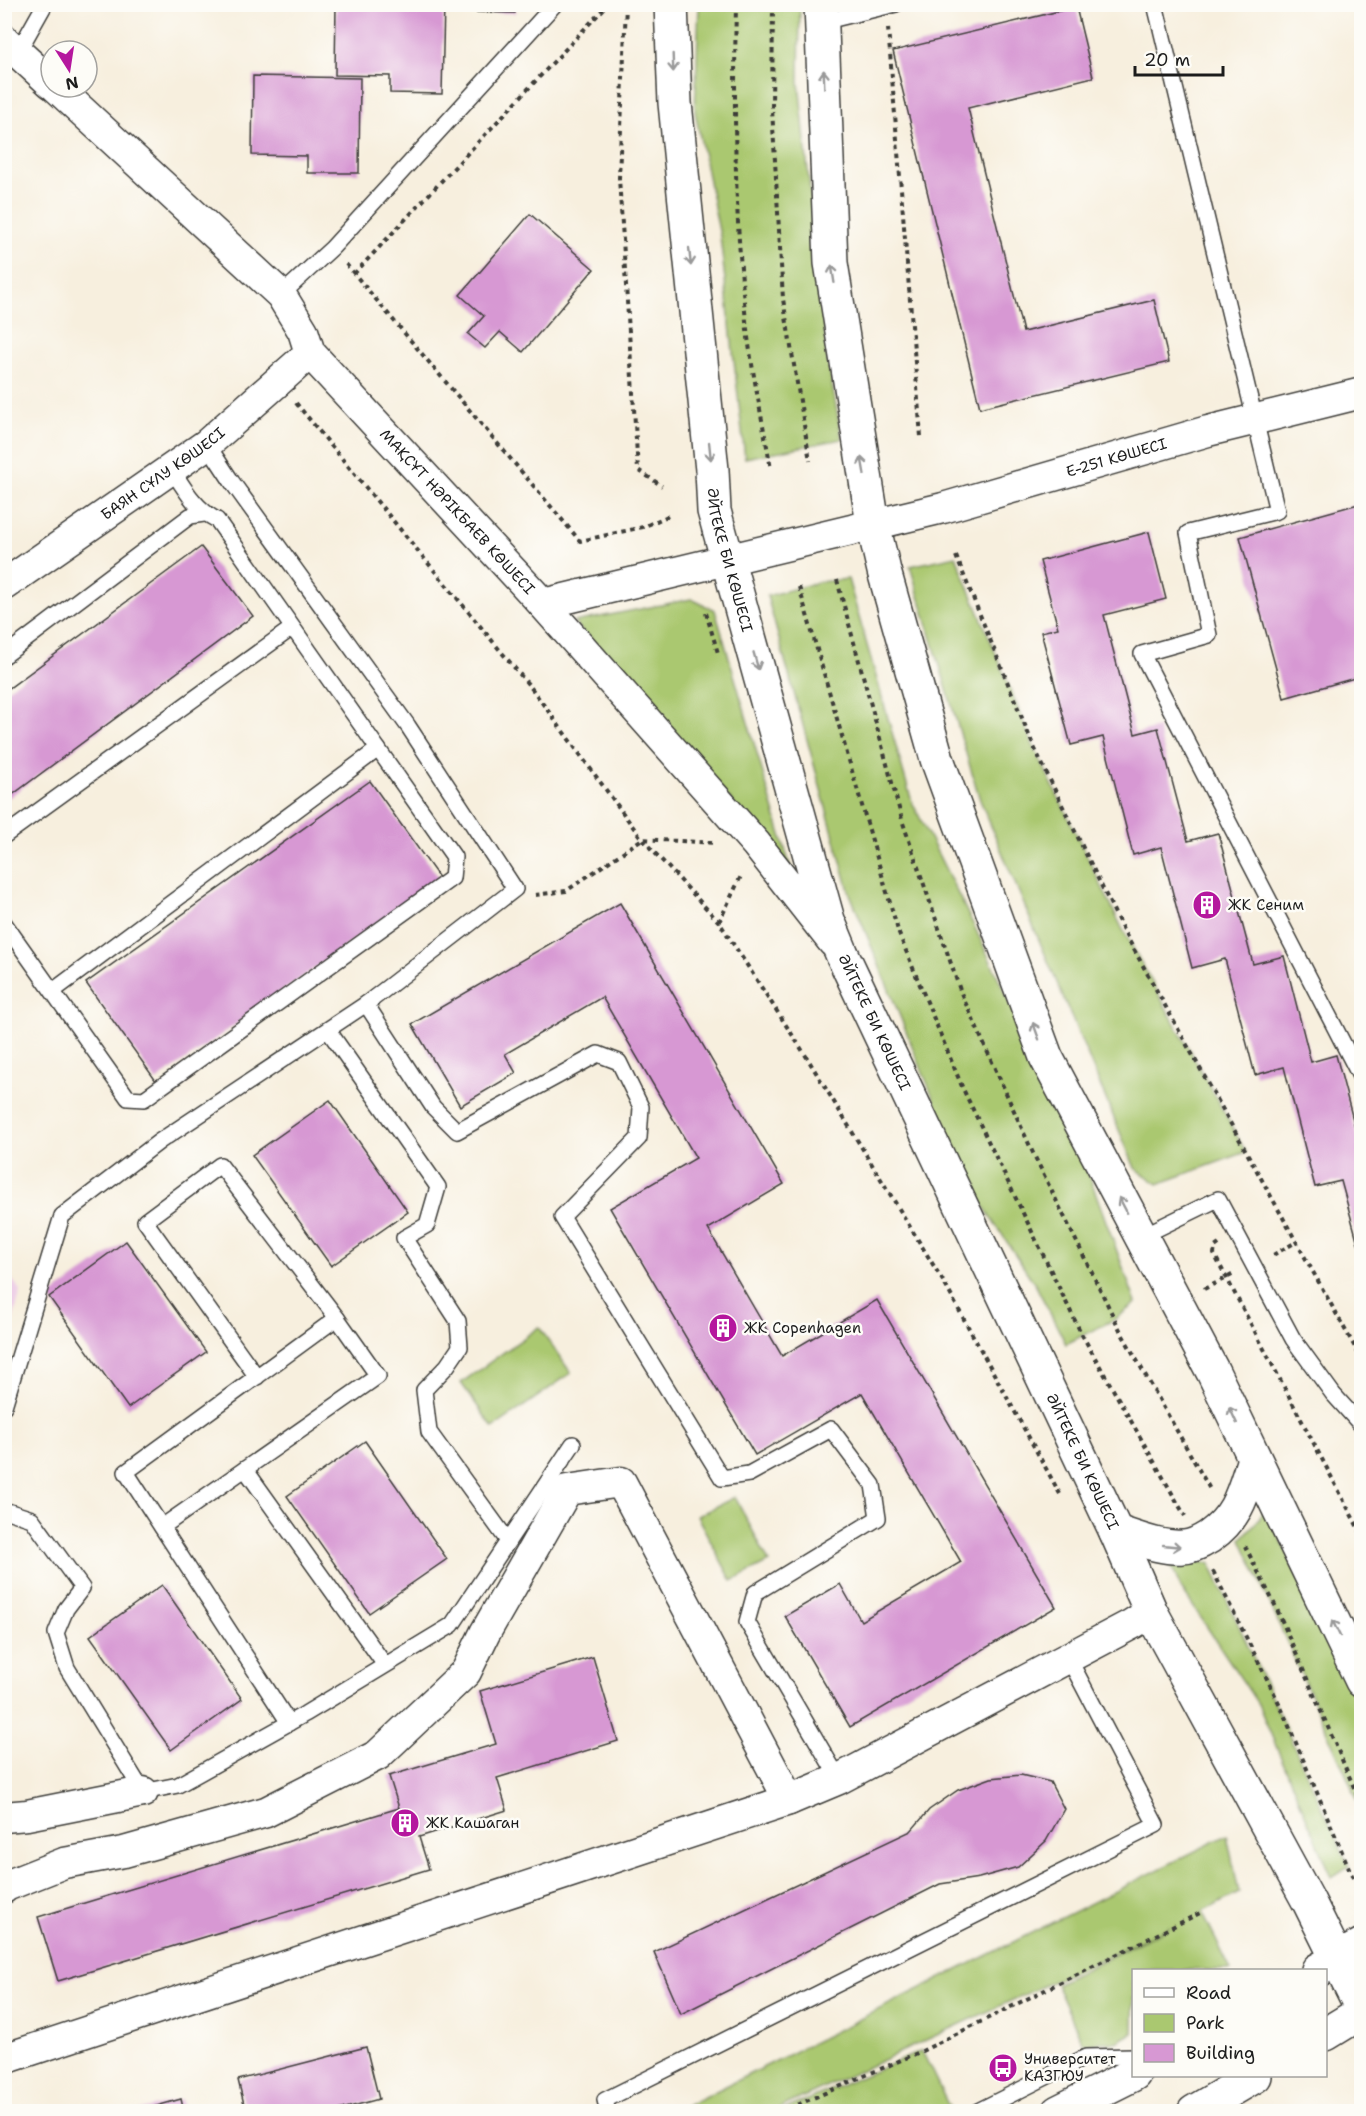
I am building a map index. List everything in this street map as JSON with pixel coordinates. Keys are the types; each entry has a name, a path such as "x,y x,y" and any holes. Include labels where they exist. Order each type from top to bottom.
{"street":[{"name":"ӘЙТЕКЕ БИ КӨШЕСІ","path":"671,4 675,103 714,511 828,920 842,954 1116,1532 1151,1612 1339,1958 1362,2010"},
{"path":"821,13 831,262 873,524 937,759 1046,1057 1213,1372 1362,1681"},
{"path":"11,46 39,72"},
{"name":"МАҚСҰТ НӘРІКБАЕВ КӨШЕСІ","path":"69,99 281,295 303,331 310,353 543,604 756,844 842,954"},
{"name":"БАЯН СҰЛУ КӨШЕСІ","path":"4,585 207,444 310,353"},
{"name":"Е-251 КӨШЕСІ","path":"543,604 943,508 1208,431 1362,393"},
{"path":"1116,1532 1159,1545 1184,1548 1200,1543 1230,1519 1240,1500 1254,1459"},
{"path":"4,1888 64,1863 124,1852 266,1812 378,1755 466,1672 485,1633 567,1490 621,1482 789,1800"},
{"path":"4,2060 789,1800 839,1779 1151,1612"},
{"path":"4,1817 27,1815 143,1792"},
{"path":"1327,2033 1362,2010"},
{"path":"1058,2112 1132,2075"},
{"path":"1194,2112 1253,2077"}],"lane":[{"path":"11,46 45,4"},
{"path":"281,295 332,248 555,4"},
{"path":"1155,4 1277,511 1188,533 1209,635 1142,654 1362,1080"},
{"path":"821,13 891,6"},
{"path":"4,1406 62,1216 160,1141 366,1004 515,889 408,726 207,444"},
{"path":"4,923 128,1098 144,1099 452,878 454,857 217,520 204,514 191,499 171,468"},
{"path":"4,656 190,516 204,514"},
{"path":"4,836 292,628"},
{"path":"53,991 378,749"},
{"path":"366,1004 434,1107 457,1131 598,1054 619,1062 641,1107 639,1138 562,1217 722,1478 749,1474 831,1429 873,1485 878,1518 755,1593 747,1622 839,1779"},
{"path":"328,1030 438,1187 427,1225 404,1238 458,1321 460,1347 447,1366 424,1390 429,1432 508,1541"},
{"path":"162,1527 378,1376 337,1318 220,1165 145,1221 257,1377"},
{"path":"1140,1237 1218,1200 1293,1339 1333,1394 1361,1427"},
{"path":"289,1723 126,1472 337,1318"},
{"path":"4,1510 32,1519 82,1588 66,1609 56,1633 67,1668 143,1792 177,1785 289,1723 452,1625 573,1443"},
{"path":"245,1469 385,1665"},
{"path":"608,2112 605,2100 1156,1826 1068,1657"},
{"path":"976,2112 1086,2057 1132,2056"}],"path":[{"path":"354,274 608,4"},
{"path":"626,4 619,178 638,470 662,486"},
{"path":"736,4 738,232 745,313 771,469"},
{"path":"773,4 772,109 783,299 810,461"},
{"path":"891,6 921,437"},
{"path":"332,248 580,541 643,527 669,515"},
{"path":"278,381 532,689 642,839 719,922 806,1056 943,1281 1065,1502"},
{"path":"956,556 1033,745 1122,928 1362,1360"},
{"path":"837,580 903,823 961,993 1033,1153 1121,1332 1207,1485 1230,1519 1276,1607 1362,1806"},
{"path":"799,587 899,934 963,1089 1081,1332 1200,1543 1280,1705 1354,1880"},
{"path":"515,889 538,896 566,891 642,839 756,844 719,922"},
{"path":"1237,1232 1215,1247 1214,1254 1362,1535"},
{"path":"1280,1251 1296,1242"},
{"path":"1176,1304 1226,1277 1255,1266"},
{"path":"782,2112 922,2051 1202,1912"}],"shaded area":[{"path":"5,1270 21,1291 5,1348"}],"green space":[{"path":"699,5 800,5 799,82 827,358 842,439 745,458 720,236 695,112"},
{"path":"956,556 1033,745 1122,928 1246,1152 1158,1184 1135,1168 980,800 910,566"},
{"path":"848,579 912,802 976,930 1085,1164 1136,1303 1115,1319 1066,1344 1036,1286 968,1183 850,894 767,596 819,582"},
{"path":"691,599 715,610 791,869 574,622"},
{"path":"539,1327 571,1373 493,1428 461,1383"},
{"path":"735,1497 769,1562 732,1581 697,1516"},
{"path":"1264,1505 1361,1709 1361,1808 1241,1539 1260,1518"},
{"path":"1168,1559 1210,1563 1349,1866 1332,1877 1258,1704 1181,1588"},
{"path":"1227,1835 1239,1893 1202,1912 1230,1969 1132,1969 1132,2034 1117,2042 1083,2043 1056,1984 1170,1927 773,2111 676,2111"},
{"path":"922,2051 951,2111 781,2111"}],"building":[{"path":"336,4 444,4 442,94 390,93 390,76 335,75"},
{"path":"463,4 516,4 515,13 463,12"},
{"path":"1076,7 1093,77 968,108 1023,332 1154,300 1169,362 980,408 893,51"},
{"path":"253,76 360,78 359,173 307,173 307,156 252,155"},
{"path":"530,214 594,269 523,352 500,332 485,348 468,334 484,316 460,295"},
{"path":"1362,503 1362,676 1284,698 1240,537"},
{"name":"ЖК Сеним","path":"1149,532 1166,599 1104,615 1135,734 1158,728 1188,841 1218,833 1253,964 1284,956 1311,1062 1336,1055 1362,1154 1362,1258 1341,1181 1315,1187 1284,1067 1255,1075 1225,959 1192,968 1161,847 1133,855 1103,737 1071,745 1041,632 1058,628 1040,561"},
{"path":"201,547 253,616 4,801 4,692"},
{"path":"370,781 440,879 156,1081 86,983"},
{"name":"ЖК Copenhagen","path":"620,903 784,1184 708,1229 782,1356 877,1300 1056,1607 850,1727 785,1616 840,1584 861,1621 961,1562 862,1393 755,1455 610,1208 696,1158 602,997 505,1054 516,1073 460,1106 412,1024"},
{"path":"330,1100 408,1212 331,1266 252,1155"},
{"path":"126,1241 206,1352 128,1408 49,1297"},
{"path":"365,1441 447,1559 369,1613 287,1496"},
{"path":"162,1585 242,1699 171,1750 90,1636"},
{"name":"ЖК Кашаган","path":"593,1657 618,1741 497,1778 507,1810 419,1837 429,1869 58,1981 38,1917 399,1808 389,1776 496,1744 480,1691"},
{"path":"1021,1775 1050,1782 1064,1809 1046,1841 1018,1867 979,1878 940,1884 681,2014 654,1952 911,1831 929,1810 958,1790 991,1778"},
{"path":"366,2047 379,2099 331,2112 246,2112 238,2080"},
{"path":"181,2099 184,2112 139,2112 139,2111"}],"place":[{"name":"ЖК Сеним","path":"1207,905"},
{"name":"ЖК Copenhagen","path":"723,1328"},
{"name":"ЖК Кашаган","path":"405,1823"},
{"name":"Университет КАЗГЮУ","path":"1003,2068"}]}
